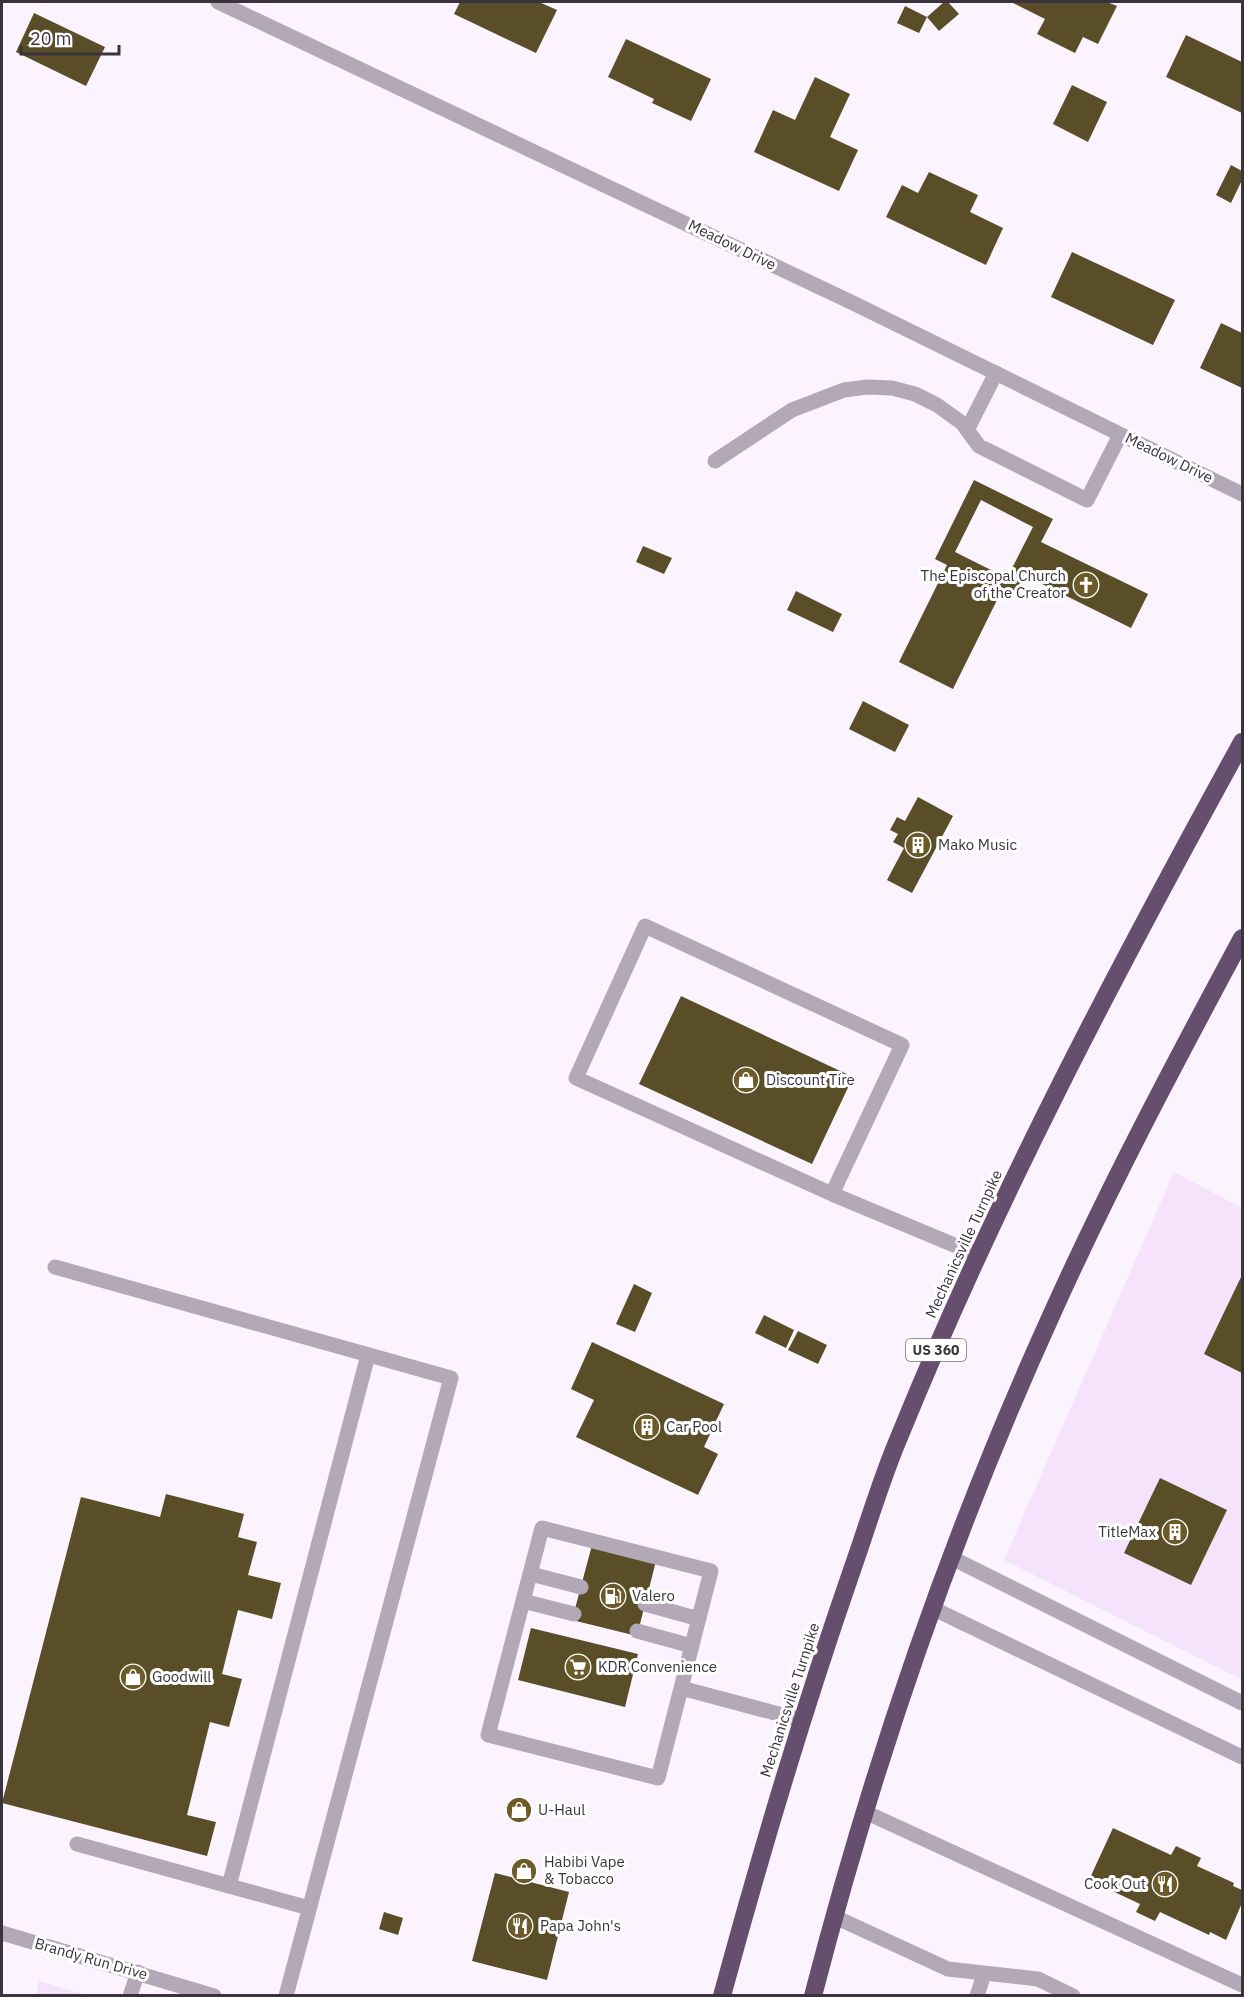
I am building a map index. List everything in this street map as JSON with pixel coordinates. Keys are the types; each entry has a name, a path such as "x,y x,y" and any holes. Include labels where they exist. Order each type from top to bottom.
{"highway":[{"name":"Mechanicsville Turnpike","path":"722,1995 801,1720 898,1439 1030,1142 1242,742"},
{"path":"813,1995 865,1812 932,1608 993,1449 1059,1298 1138,1133 1242,938"}],"street":[{"name":"Meadow Drive","path":"219,2 996,373 1242,494"},
{"path":"968,430 996,373"},
{"path":"716,461 792,410 844,390 867,387 892,388 915,394 950,413 968,430 979,446 1087,500 1120,435"},
{"path":"832,1194 902,1045 645,926 576,1078 832,1194 978,1256"},
{"path":"55,1267 451,1378 286,1995"},
{"path":"229,1886 368,1356"},
{"path":"542,1528 711,1571 658,1778 488,1736 523,1601 542,1528"},
{"path":"950,1557 1242,1703"},
{"path":"531,1574 581,1587"},
{"path":"523,1601 574,1614"},
{"path":"645,1604 699,1619"},
{"path":"932,1608 1242,1757"},
{"path":"637,1631 692,1646"},
{"path":"681,1688 801,1720"},
{"path":"865,1812 1242,1985"},
{"path":"77,1844 309,1908"},
{"path":"835,1917 948,1969 1038,1979 1073,1995"},
{"name":"Brandy Run Drive","path":"2,1933 214,1995"},
{"path":"130,1995 138,1972"},
{"path":"977,1995 984,1974"}],"shaded area":[{"path":"1174,1172 1242,1208 1242,1680 1004,1560"},
{"path":"39,1981 87,1995 36,1995"}],"building":[{"path":"460,2 539,2 557,10 536,53 454,14"},
{"path":"944,2 948,2 959,14 939,31 927,17"},
{"path":"1011,2 1107,2 1117,6 1098,44 1083,37 1075,53 1037,34 1045,19"},
{"path":"905,6 927,17 919,33 897,23"},
{"path":"34,13 105,47 86,86 16,52"},
{"path":"1186,35 1242,62 1242,113 1166,77"},
{"path":"626,39 711,79 691,121 652,103 654,99 608,77"},
{"path":"815,77 850,94 830,137 858,150 839,191 754,152 773,110 795,120"},
{"path":"1072,85 1107,102 1088,142 1053,124"},
{"path":"1231,165 1242,171 1242,180 1231,203 1216,195"},
{"path":"929,172 978,195 970,212 1003,228 986,265 886,217 902,185 918,193"},
{"path":"1072,252 1175,300 1153,345 1051,297"},
{"path":"1221,323 1242,333 1242,388 1200,368"},
{"name":"The Episcopal Church of the Creator","path":"974,480 1053,519 1041,542 1148,594 1131,628 1024,575 1013,598 1001,592 953,689 899,662 947,565 935,559","holes":["981,500 1033,527 1007,578 955,552"]},
{"path":"643,546 672,558 664,574 636,562"},
{"path":"796,591 842,614 833,632 787,610"},
{"path":"863,701 909,725 895,752 849,729"},
{"name":"Mako Music","path":"918,797 953,816 912,893 887,880 904,848 893,842 898,834 890,830 897,817 905,821"},
{"name":"Discount Tire","path":"681,996 853,1077 812,1164 639,1084"},
{"path":"1242,1275 1242,1373 1204,1354"},
{"path":"634,1284 652,1293 635,1332 616,1324"},
{"path":"764,1315 794,1330 786,1348 755,1333"},
{"path":"798,1331 827,1345 818,1364 788,1350"},
{"name":"Car Pool","path":"592,1342 724,1404 704,1447 718,1454 698,1495 576,1437 594,1400 571,1389"},
{"name":"TitleMax","path":"1160,1478 1227,1510 1191,1585 1124,1553"},
{"name":"Goodwill","path":"166,1494 244,1514 238,1537 257,1542 248,1575 281,1583 272,1619 238,1610 222,1674 242,1679 229,1727 210,1722 187,1815 216,1822 207,1856 2,1803 81,1497 160,1517"},
{"name":"Valero","path":"592,1545 656,1561 637,1636 572,1620"},
{"name":"KDR Convenience","path":"531,1628 638,1654 625,1707 518,1680"},
{"name":"Cook Out","path":"1113,1828 1171,1855 1176,1846 1201,1858 1197,1866 1234,1883 1233,1886 1242,1890 1242,1903 1226,1940 1210,1932 1209,1935 1160,1912 1155,1921 1136,1912 1140,1904 1089,1880"},
{"name":"Papa John's","path":"495,1873 569,1892 547,1980 472,1961"},
{"path":"384,1912 403,1918 398,1935 379,1929"}],"place":[{"name":"The Episcopal Church of the Creator","path":"1086,585"},
{"name":"Mako Music","path":"918,845"},
{"name":"Discount Tire","path":"746,1080"},
{"name":"Car Pool","path":"647,1427"},
{"name":"TitleMax","path":"1175,1532"},
{"name":"Valero","path":"613,1596"},
{"name":"KDR Convenience","path":"578,1667"},
{"name":"Goodwill","path":"133,1677"},
{"name":"U-Haul","path":"519,1810"},
{"name":"Habibi Vape & Tobacco","path":"524,1871"},
{"name":"Cook Out","path":"1165,1884"},
{"name":"Papa John's","path":"520,1926"}]}
